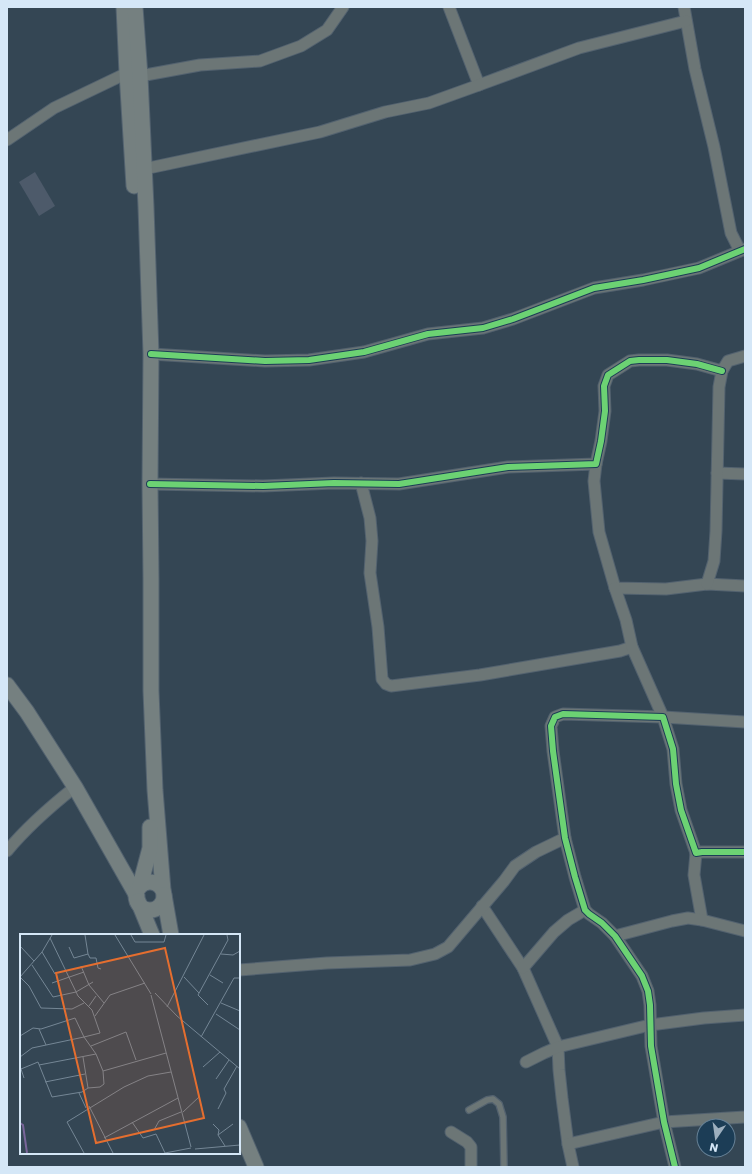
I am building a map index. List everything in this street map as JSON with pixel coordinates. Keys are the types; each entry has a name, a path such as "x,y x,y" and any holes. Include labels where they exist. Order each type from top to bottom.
{"main road":[{"path":"124,7 144,168 151,354 151,691 155,790 148,890"},
{"path":"135,7 133,75 135,208 140,354 139,484 141,691 150,815 148,890 152,934"},
{"path":"7,685 27,712 76,787 120,868 148,890 170,934"},
{"path":"240,1129 256,1167"},
{"path":"239,1154 244,1167"}],"street":[{"path":"7,140 54,108 133,75 200,65 260,61 301,46 327,30 343,7"},
{"path":"449,7 479,85"},
{"path":"151,354 265,361 309,360 364,352 428,334 483,328 513,319 594,288 643,280 699,268 742,250 730,233 714,147 696,69 684,7"},
{"path":"144,168 320,132 385,112 429,103 579,48 686,21"},
{"path":"707,584 714,561 719,387 722,371 728,361 745,356"},
{"path":"702,920 694,875 696,853 681,810 676,784 673,749 663,717 632,647 626,620 599,532 594,481 596,464 602,441 605,411 604,386 608,375 630,361 639,360 666,360 698,364 722,371"},
{"path":"150,484 263,486 334,483 399,484 508,466 596,464"},
{"path":"717,473 745,474"},
{"path":"361,484 370,518 372,541 370,573 378,627 382,679 386,684 391,686 480,675 620,651 632,647"},
{"path":"615,588 666,589 707,584 745,586"},
{"path":"675,1167 664,1122 651,1046 650,1005 648,992 642,976 615,936 602,923 585,910 574,877 565,838 551,726 554,717 563,714 663,717 745,722"},
{"path":"7,851 52,806 76,787"},
{"path":"240,970 327,962 410,960 435,954 448,947 515,866 536,852 565,838"},
{"path":"696,853 745,852"},
{"path":"482,906 523,968 558,1047 559,1070 568,1144 573,1167"},
{"path":"523,968 554,932 568,920 585,910"},
{"path":"615,936 688,918 745,931"},
{"path":"526,1062 558,1047 650,1025 704,1018 745,1015"},
{"path":"568,1144 664,1122 745,1117"},
{"path":"450,1132 467,1142 471,1147 471,1167"}],"lane":[{"path":"469,1110 487,1100 493,1099 499,1104 503,1117 504,1167"}],"building":[{"path":"35,172 55,206 39,216 19,182"}],"cycle path":[{"path":"151,354 265,361 309,360 364,352 428,334 483,328 513,319 594,288 643,280 699,268 745,249"},
{"path":"150,484 263,486 334,483 399,484 508,467 596,464 605,411 604,386 608,375 630,361 639,360 667,360 697,364 722,371"},
{"path":"675,1167 664,1122 651,1046 650,1005 648,991 642,976 615,936 602,923 585,910 575,877 565,838 553,751 551,726 555,717 563,714 663,717 673,749 676,784 681,810 696,853 745,852"}]}
